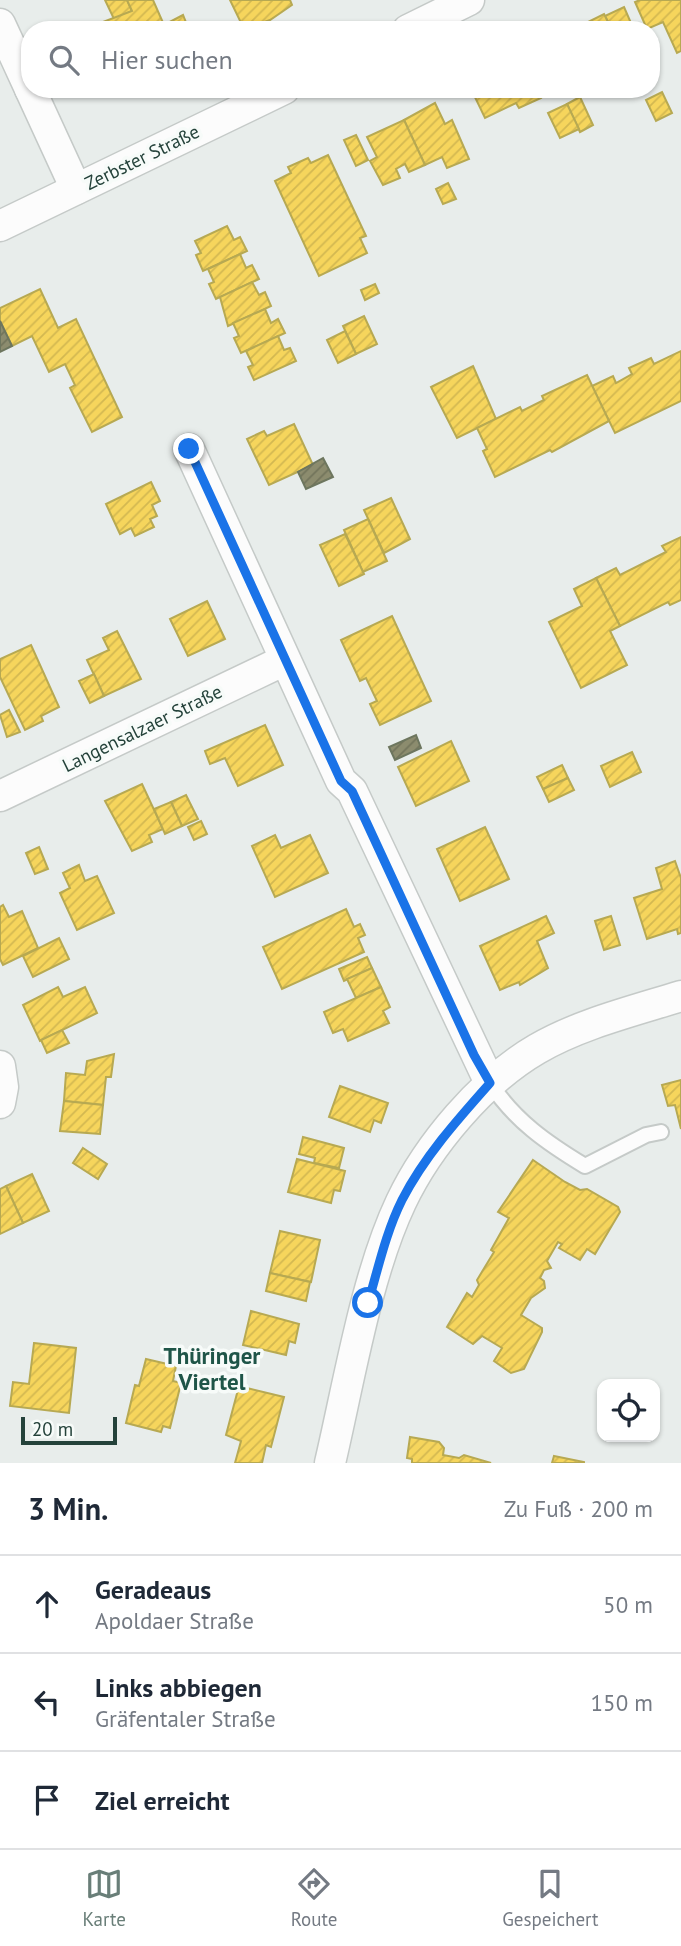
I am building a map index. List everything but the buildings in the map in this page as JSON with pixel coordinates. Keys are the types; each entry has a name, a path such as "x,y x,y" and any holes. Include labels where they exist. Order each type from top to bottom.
{"street":[{"path":"426,21 469,0"},
{"path":"0,24 21,70"},
{"path":"34,98 76,189"},
{"name":"Zerbster Straße","path":"0,226 265,98"},
{"path":"189,449 341,781 352,791 474,1055 490,1083"},
{"name":"Langensalzaer Straße","path":"0,796 285,660"},
{"path":"330,1463 375,1278 401,1201 423,1164 490,1083 538,1048 592,1025 681,996"},
{"path":"0,1066 4,1087 0,1103"}],"lane":[{"path":"490,1083 511,1112 545,1142 585,1166 646,1135 661,1132"}],"district":[{"name":"Thüringer Viertel","path":"212,1369"}],"route":[{"path":"189,449 341,781 352,791 474,1055 490,1083 423,1164 401,1201 368,1303"}]}
